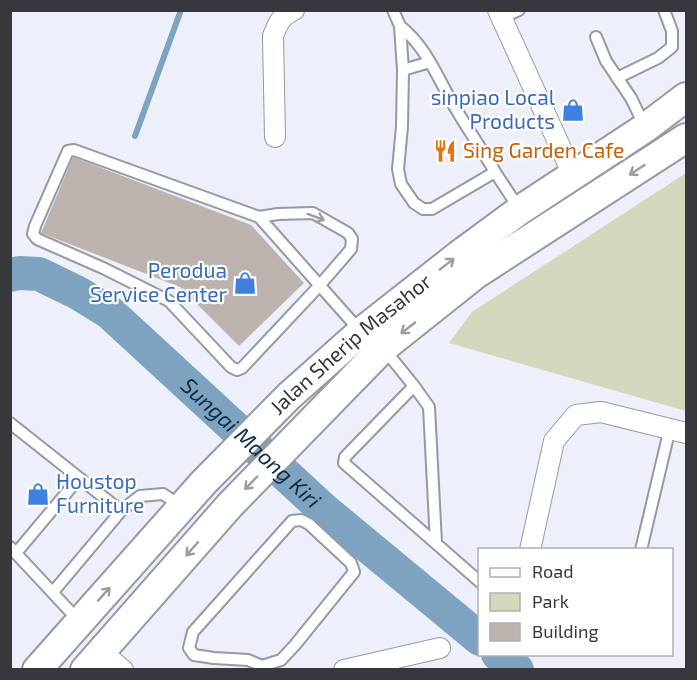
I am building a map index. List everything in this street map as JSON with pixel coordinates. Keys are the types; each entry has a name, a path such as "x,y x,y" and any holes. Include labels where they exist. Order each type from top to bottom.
{"main road":[{"name":"Jalan Sherip Masahor","path":"93,660 230,505 320,411 372,340 459,255 520,210 645,128 687,97"},
{"name":"Jalan Sherip Masahor","path":"37,669 204,482 289,396 372,340 687,138"}],"street":[{"path":"275,137 273,36 278,23 294,10"},
{"path":"506,13 573,175"},
{"path":"530,548 554,441 576,416 601,412 678,431"},
{"path":"344,669 440,648"},
{"path":"93,660 123,669"}],"lane":[{"path":"393,10 400,26 403,70 402,127 398,169 401,184 414,203 423,209 432,209 495,172"},
{"path":"616,78 658,58 672,47 672,31 664,10"},
{"path":"400,26 413,37 430,62 453,104 520,210"},
{"path":"596,37 606,61 631,98 645,128"},
{"path":"403,70 430,62"},
{"path":"259,217 313,213 348,233 352,240 351,249 320,285 242,368 237,370 231,367 169,301 37,238 33,234 68,151 74,150 259,217 320,285 414,386 429,407 436,543"},
{"path":"414,386 345,457 344,463 478,580"},
{"path":"10,423 120,511"},
{"path":"641,548 678,431"},
{"path":"79,478 13,550 79,621"},
{"path":"53,592 120,511 140,496 163,494 182,507"},
{"path":"301,520 309,524 351,563 354,572 281,660 262,668 248,660 194,654 189,648 193,632 292,521 301,520"}],"green space":[{"path":"686,173 686,411 449,343 472,312"}],"building":[{"path":"73,157 251,225 304,283 239,346 180,287 41,233"}],"waterway":[{"path":"135,136 181,10"},
{"name":"Sungai Maong Kiri","path":"10,275 39,274 78,293 109,312 324,510 478,637"},
{"name":"Sungai Maong Kiri","path":"500,656 517,670"}],"place":[{"name":"sinpiao Local Products","path":"573,110"},
{"name":"Sing Garden Cafe","path":"445,151"},
{"name":"Perodua Service Center","path":"245,283"},
{"name":"Houstop Furniture","path":"38,494"}]}
